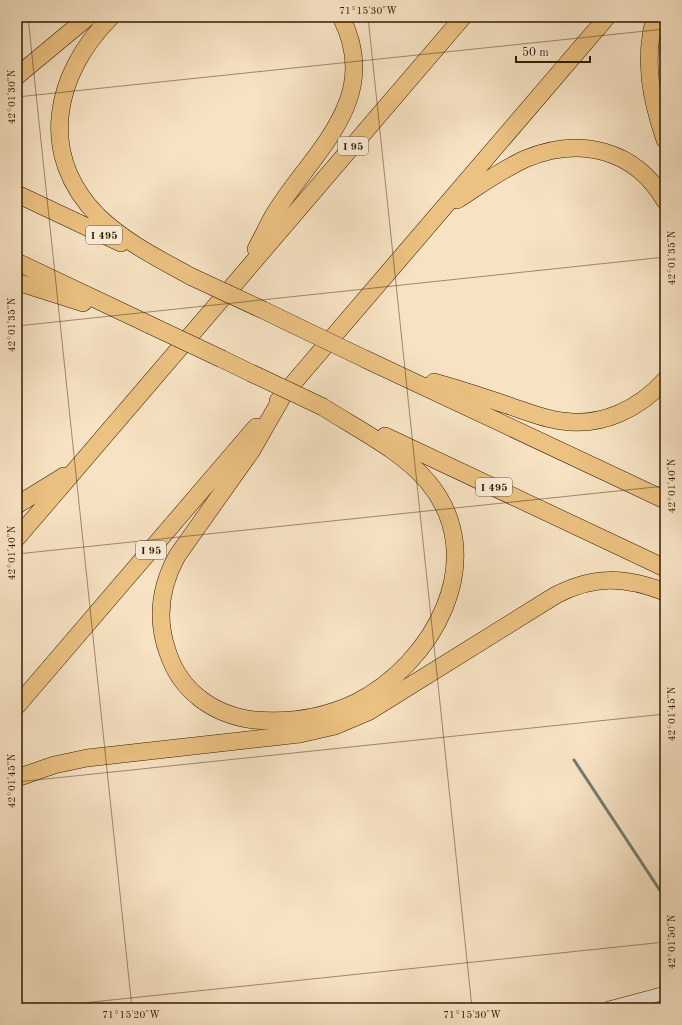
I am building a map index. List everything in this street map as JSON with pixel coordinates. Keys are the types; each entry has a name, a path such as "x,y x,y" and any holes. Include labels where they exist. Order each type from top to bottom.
{"highway":[{"path":"17,76 88,17"},
{"path":"111,17 83,51 66,88 59,122 59,140 63,158 77,188 98,216 136,245 192,277"},
{"path":"242,275 273,216 333,134 346,109 352,88 354,66 350,38 341,17"},
{"name":"I 95","path":"17,538 463,17"},
{"name":"I 95","path":"17,706 607,17"},
{"path":"655,17 650,48 649,81 654,105 665,140"},
{"path":"440,211 518,163 548,151 572,148 600,151 630,162 651,181 665,201"},
{"name":"I 495","path":"17,194 665,500"},
{"name":"I 495","path":"17,262 665,568"},
{"path":"17,282 150,325"},
{"path":"365,359 544,418 564,422 591,421 620,414 644,400 665,380"},
{"path":"284,394 252,450 177,556 168,574 162,597 162,632 168,655 175,671 185,685 197,697 216,710 232,716 264,721 299,720 331,712 363,698 392,679 414,657 433,630 450,594 455,566 455,542 446,513 433,489 420,474 402,458 323,407"},
{"path":"17,505 79,466"},
{"path":"17,778 54,765 87,758 300,734 327,729 353,720 376,708 550,599 570,589 596,581 618,580 640,584 665,592"}],"main road":[{"path":"609,1008 665,993"}],"waterway":[{"path":"574,760 665,898"}]}
